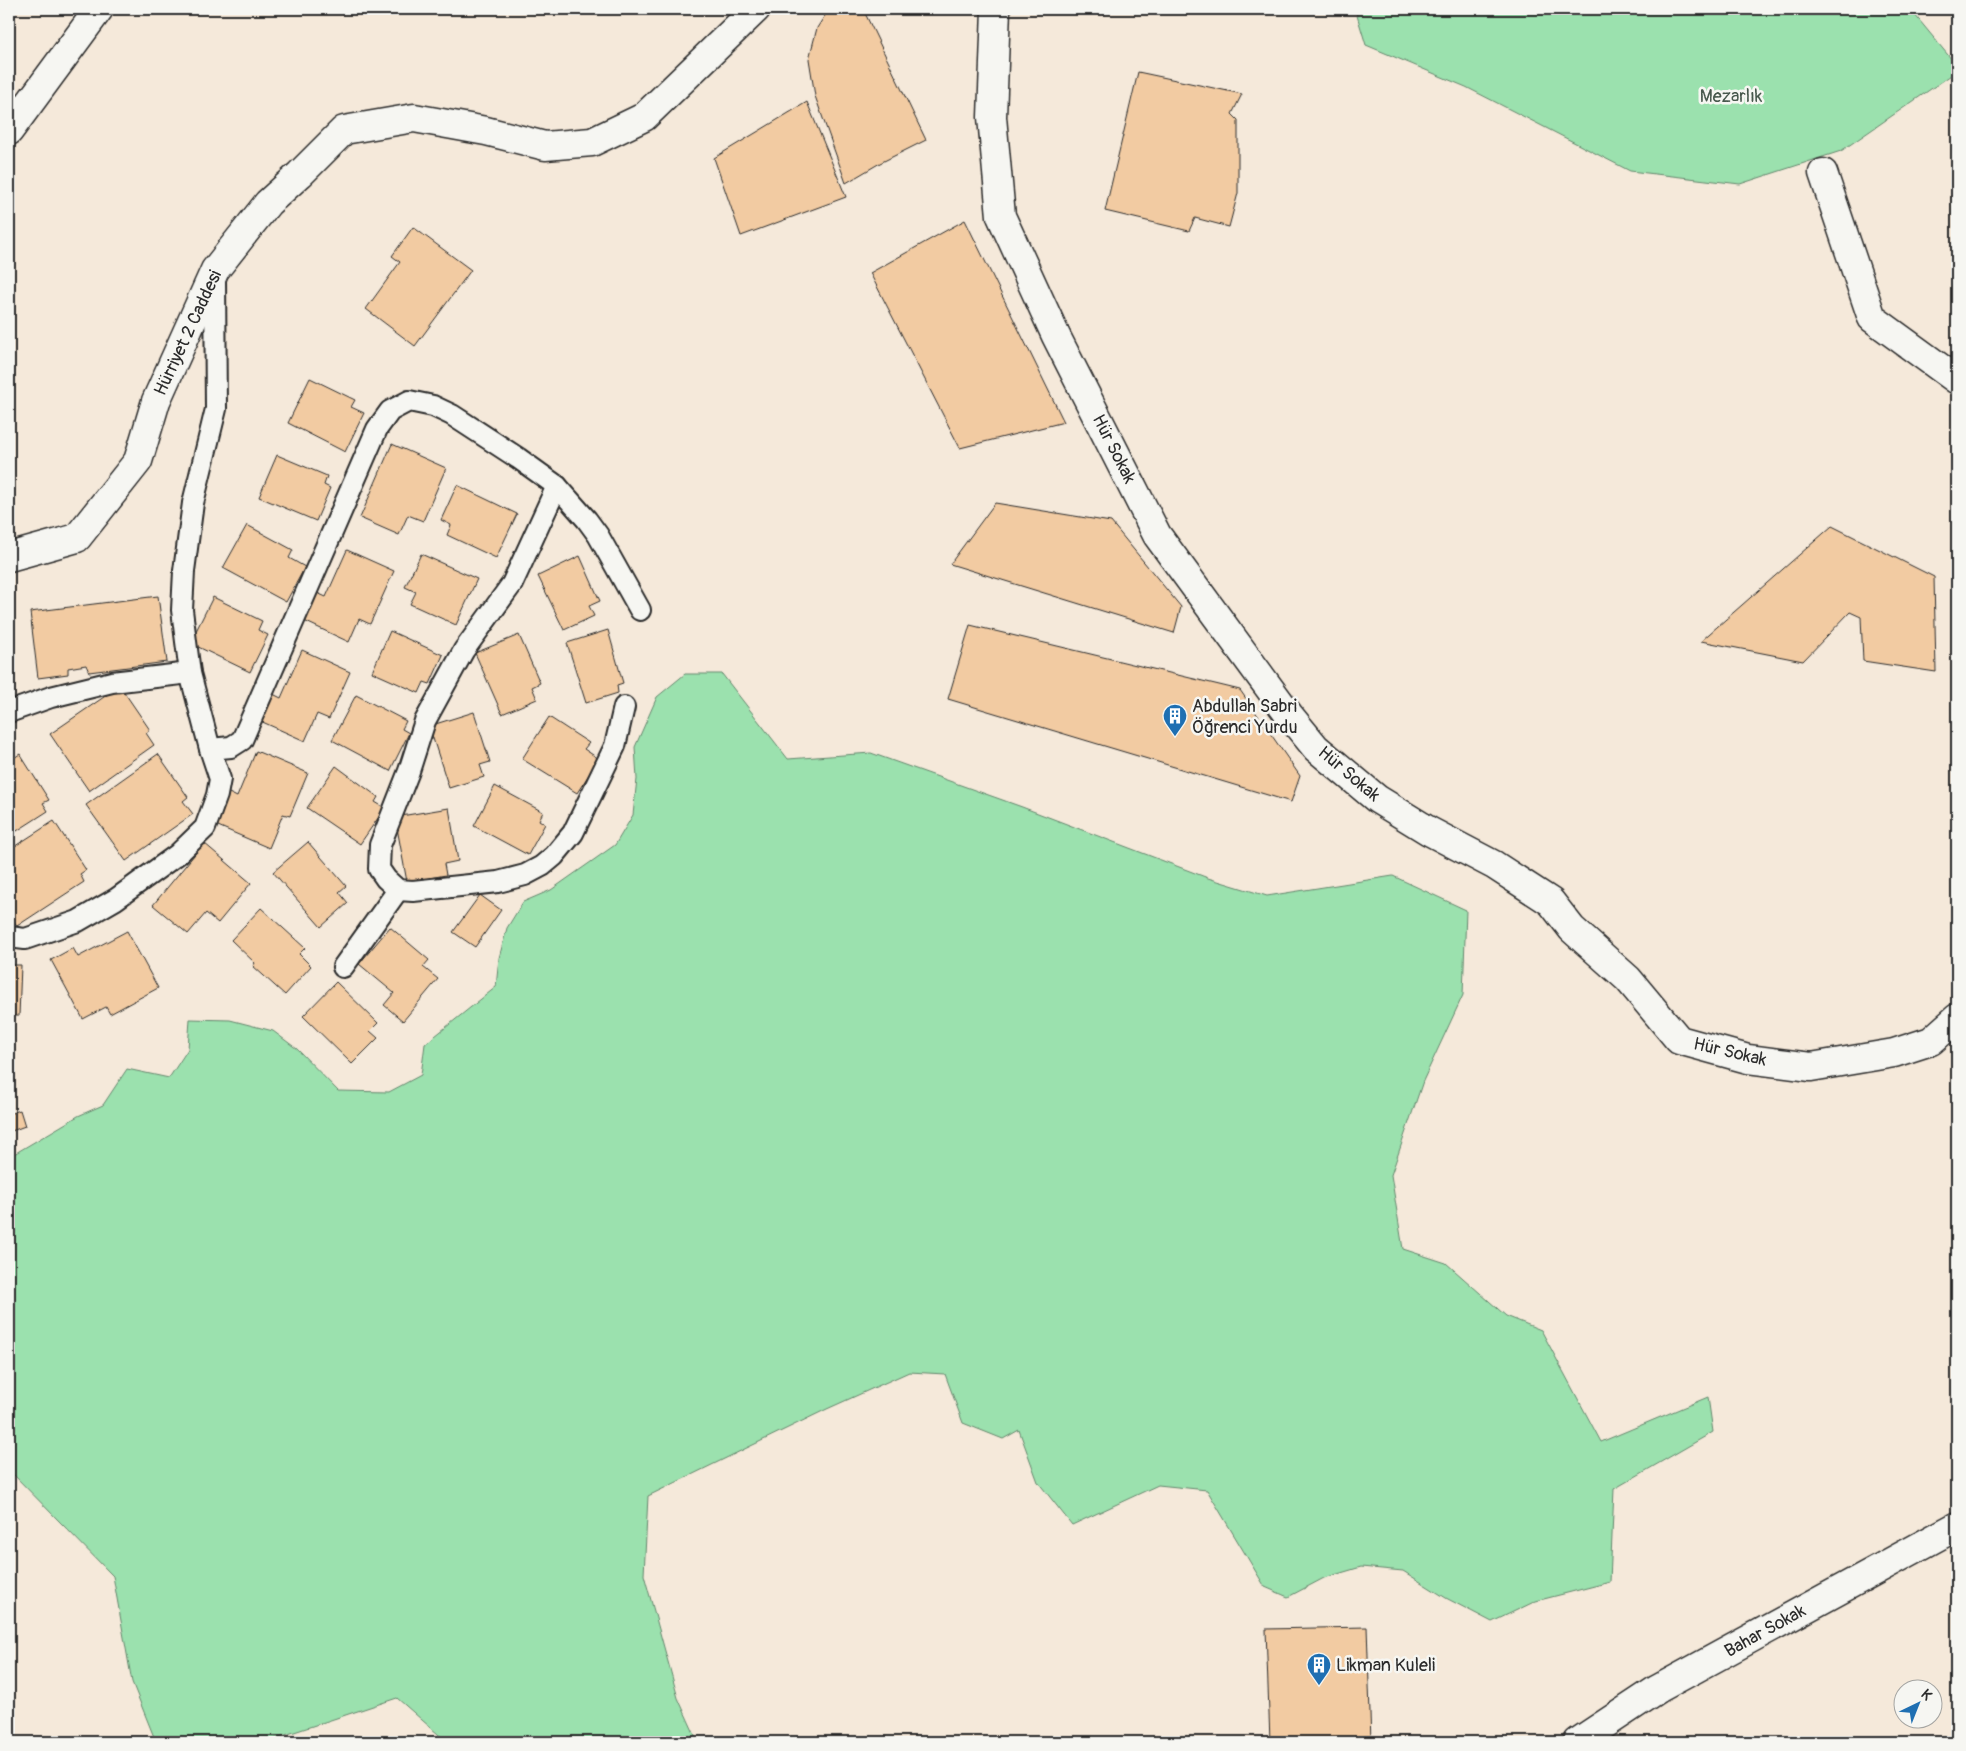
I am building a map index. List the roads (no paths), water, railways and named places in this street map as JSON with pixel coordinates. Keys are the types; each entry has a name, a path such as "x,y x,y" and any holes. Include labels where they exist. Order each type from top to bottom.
{"street":[{"path":"9,131 99,9"},
{"name":"Hürriyet 2 Caddesi","path":"9,557 77,538 138,461 156,401 215,270 268,202 300,174 344,130 414,118 486,131 545,146 592,142 644,118 756,9"},
{"name":"Hür Sokak","path":"996,9 992,118 1001,216 1056,336 1120,460 1156,535 1284,708 1316,748 1378,800 1429,831 1494,865 1551,902 1572,929 1628,979 1679,1040 1748,1059 1811,1067 1894,1053 1931,1041 1957,1018"},
{"path":"1823,173 1872,318 1957,380"},
{"name":"Bahar Sokak","path":"1578,1742 1658,1689 1957,1526"}],"lane":[{"path":"9,937 25,939 78,921 116,899 178,854 205,828 217,795 220,779 190,673 182,610 184,571 193,503 216,409 215,270"},
{"path":"210,749 231,747 242,740 315,574 348,492 377,429 390,411 409,401 433,406 468,426 557,486 598,534 640,610"},
{"path":"557,486 512,584 464,650 425,721 400,798 380,846 379,869 386,879 398,890 422,891 498,882 525,875 542,866 554,856 573,833 581,818 615,746 624,707"},
{"path":"9,712 51,697 112,682 190,673"},
{"path":"343,967 398,890"}],"place":[{"name":"Abdullah Sabri Öğrenci Yurdu","path":"1175,737"},
{"name":"Likman Kuleli","path":"1319,1686"}],"park label":[{"name":"Mezarlık","path":"1731,96"}]}
